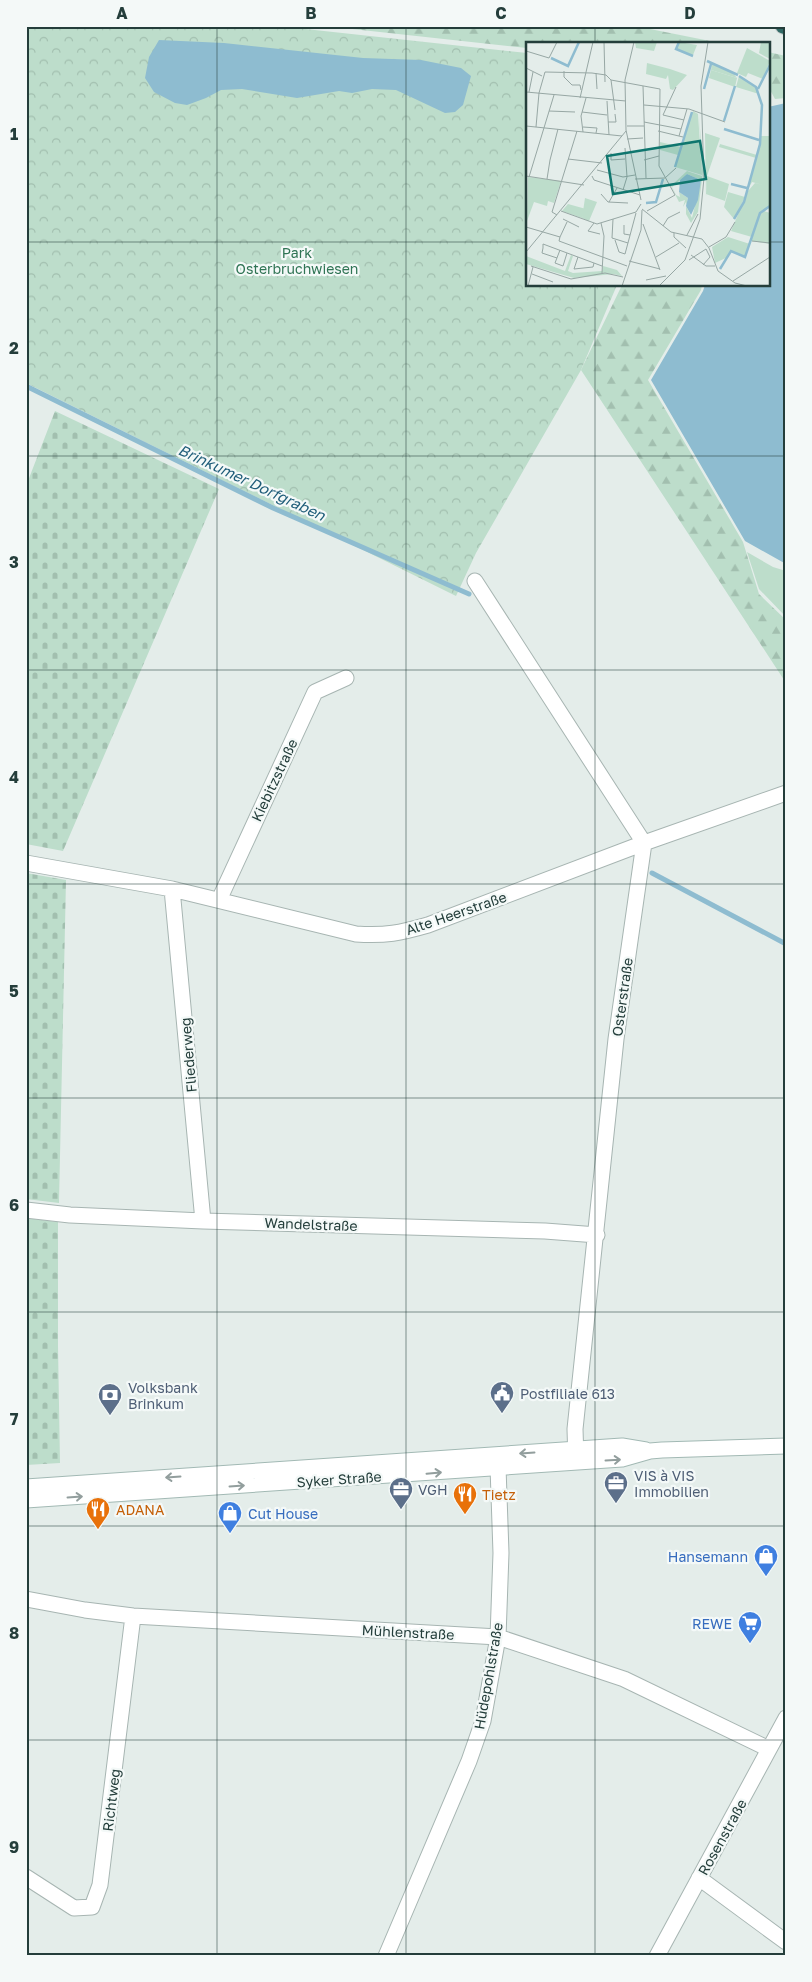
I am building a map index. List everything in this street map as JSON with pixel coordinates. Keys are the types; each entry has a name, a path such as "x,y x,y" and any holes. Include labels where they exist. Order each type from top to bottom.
{"street":[{"path":"475,581 644,843"},
{"name":"Kiebitzstraße","path":"219,900 315,692 346,678"},
{"name":"Alte Heerstraße","path":"26,863 219,900 356,934 381,936 428,925 644,843 786,793"},
{"name":"Osterstraße","path":"576,1455 575,1428 597,1235 616,1039 644,843"},
{"name":"Fliederweg","path":"172,890 203,1221"},
{"name":"Wandelstraße","path":"26,1210 70,1215 203,1221 545,1231 597,1235"},
{"name":"Syker Straße","path":"26,1487 576,1455 622,1459 650,1451 786,1446"},
{"name":"Syker Straße","path":"26,1500 498,1467 576,1455"},
{"name":"Hüdepohlstraße","path":"386,1956 470,1761 483,1721 498,1637 501,1553 498,1467"},
{"name":"Mühlenstraße","path":"26,1599 85,1610 133,1616 498,1637 624,1679 769,1749"},
{"name":"Richtweg","path":"26,1877 74,1908 92,1907 100,1884 133,1616"},
{"name":"Rosenstraße","path":"657,1956 786,1718"},
{"path":"699,1878 786,1942"}],"green space":[{"name":"Park Osterbruchwiesen","path":"26,26 278,26 526,53 526,286 617,286 581,370 476,553 456,596 26,383"},
{"path":"325,26 635,26 715,42 526,42 526,48"},
{"path":"770,52 786,56 786,98 775,99 770,90"},
{"path":"622,286 702,286 648,380 743,542 759,594 786,620 786,683 581,370"},
{"path":"55,411 219,489 63,851 26,844 26,486"},
{"path":"747,552 773,567 786,571 786,617 759,589"},
{"path":"26,873 66,880 59,1203 26,1199"},
{"path":"26,1218 58,1222 60,1463 26,1465"}],"water":[{"path":"159,40 224,43 363,58 421,60 461,68 471,76 463,105 455,112 445,113 396,90 372,89 352,93 339,91 297,98 242,89 221,90 187,105 175,103 154,92 145,78 149,57"},
{"path":"786,103 786,564 745,541 651,380 705,286 770,286 770,107"}],"waterway":[{"name":"Brinkumer Dorfgraben","path":"26,386 273,508 469,594"},
{"name":"Brinkumer Dorfgraben","path":"652,873 786,944"}],"place":[{"name":"Postfiliale 613","path":"502,1414"},
{"name":"Volksbank Brinkum","path":"110,1416"},
{"name":"VIS à VIS Immobilien","path":"616,1504"},
{"name":"VGH","path":"401,1510"},
{"name":"Tietz","path":"465,1515"},
{"name":"ADANA","path":"98,1530"},
{"name":"Cut House","path":"230,1534"},
{"name":"Hansemann","path":"766,1577"},
{"name":"REWE","path":"750,1644"}]}
